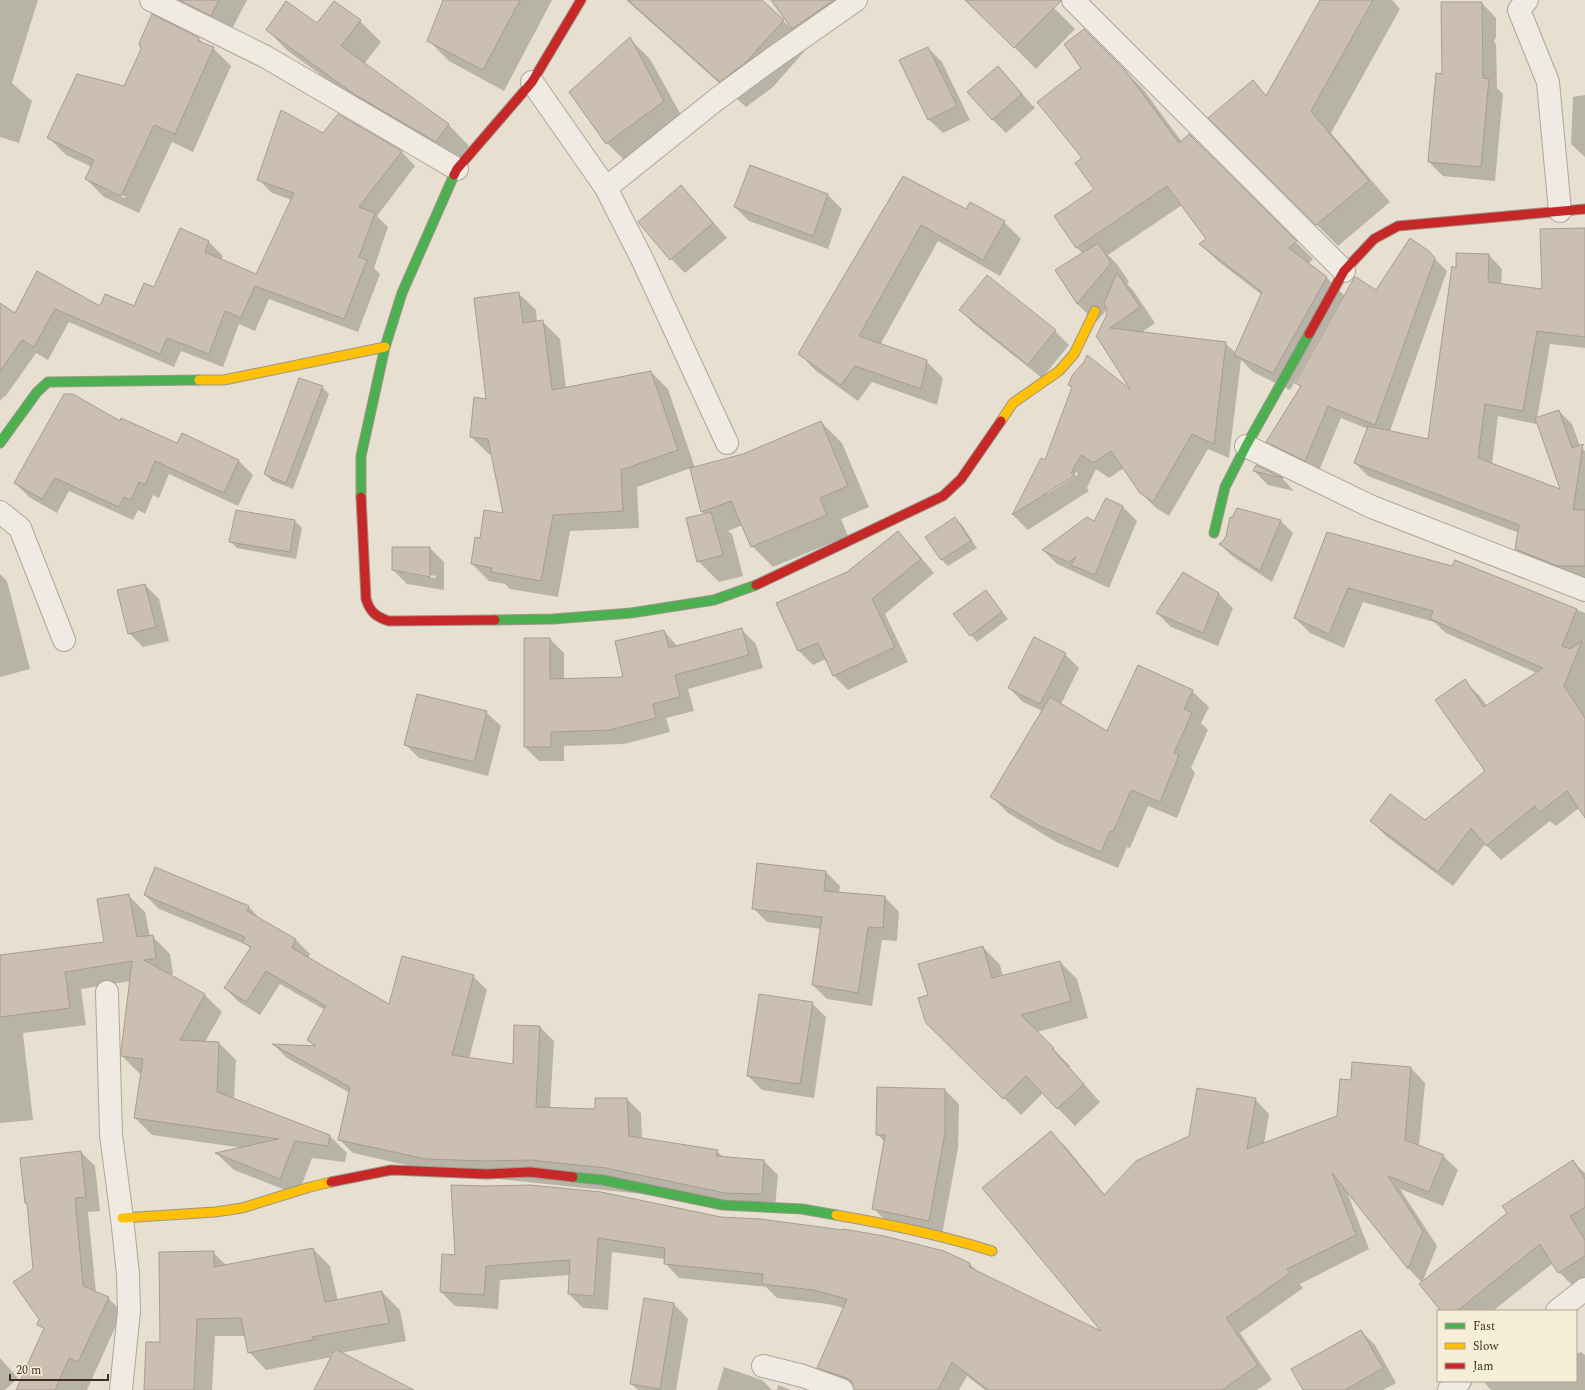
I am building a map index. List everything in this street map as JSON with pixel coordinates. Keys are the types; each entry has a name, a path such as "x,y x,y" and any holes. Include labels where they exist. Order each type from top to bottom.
{"street":[{"path":"151,0 266,57 457,169"},
{"path":"581,0 532,82 457,169 402,292 385,347 361,456 361,507 366,599 369,610 373,614 389,621 553,619 631,613 714,600 766,581 943,496 961,479 1013,403 1059,371 1074,354 1095,311"},
{"path":"606,188 717,99 856,0"},
{"path":"1073,0 1344,271"},
{"path":"1527,0 1519,10 1548,82 1560,211"},
{"path":"532,82 606,188 643,261 727,442"},
{"path":"1214,533 1225,487 1246,446 1344,271 1374,239 1398,226 1585,209"},
{"path":"0,443 37,392 48,382 224,380 385,347"},
{"path":"1246,446 1372,507 1585,590"},
{"path":"0,512 20,528 64,640"},
{"path":"107,992 112,1135 128,1274 129,1310 121,1390"},
{"path":"122,1218 215,1212 242,1208 310,1187 353,1176 390,1170 486,1174 530,1172 603,1180 723,1205 802,1209 887,1224 992,1250"},
{"path":"1558,1310 1585,1289"},
{"path":"763,1366 803,1376 842,1390"},
{"path":"1449,1390 1459,1382"}],"building":[{"path":"179,0 219,0 211,16"},
{"path":"443,0 520,0 483,70 427,41"},
{"path":"628,0 762,0 784,20 747,61 720,82"},
{"path":"771,0 834,0 792,29"},
{"path":"965,0 1061,0 1061,1 1014,48"},
{"path":"1320,0 1373,0 1311,111 1369,181 1316,225 1208,118 1253,80 1266,96"},
{"path":"286,1 317,23 334,1 361,20 341,46 449,124 436,142 354,94 266,30"},
{"path":"1441,2 1482,2 1483,78 1489,79 1481,167 1428,162 1436,73 1442,74"},
{"path":"152,14 199,38 198,41 214,47 175,134 154,125 121,196 85,179 94,160 47,138 77,74 124,86 141,49 139,43"},
{"path":"1084,29 1125,70 1179,143 1189,134 1297,241 1289,248 1327,277 1273,373 1234,355 1262,292 1199,244 1206,239 1167,186 1076,248 1054,216 1094,189 1075,163 1082,158 1037,102 1081,68 1064,44"},
{"path":"630,37 664,101 606,144 569,92"},
{"path":"928,47 957,106 928,120 899,60"},
{"path":"998,66 1022,94 992,120 967,92"},
{"path":"281,110 323,133 338,114 402,151 359,207 375,213 359,257 367,260 344,319 255,286 241,318 225,311 209,354 167,338 160,354 55,309 34,347 22,340 0,371 0,303 15,313 37,271 100,306 105,294 134,306 144,283 154,287 180,228 209,241 205,252 256,274 294,193 257,180"},
{"path":"750,165 828,194 813,236 734,207"},
{"path":"903,176 966,209 970,202 1005,221 983,260 921,225 859,336 927,360 921,389 855,366 841,385 798,354"},
{"path":"681,185 713,223 670,260 638,222"},
{"path":"1585,228 1585,337 1537,331 1523,411 1485,404 1478,458 1560,489 1535,418 1559,410 1572,448 1583,444 1573,510 1585,510 1585,566 1558,566 1515,549 1519,525 1354,463 1368,426 1428,439 1452,266 1456,268 1456,253 1489,254 1488,282 1542,289 1540,229"},
{"path":"1410,238 1429,251 1435,258 1375,425 1328,406 1305,461 1266,442 1301,386 1295,383 1354,278 1356,277 1376,290"},
{"path":"1098,243 1111,263 1077,304 1055,270"},
{"path":"1117,273 1140,307 1110,328 1226,342 1214,444 1192,434 1153,502 1140,493 1111,451 1093,463 1081,455 1071,473 1075,475 1012,515 1041,458 1045,460 1072,387 1068,385 1073,374 1084,362 1087,355 1130,389 1096,337 1106,316 1107,310 1104,303"},
{"path":"987,275 1056,330 1028,365 959,310"},
{"path":"519,292 523,323 543,320 552,390 651,371 678,450 621,470 623,511 553,515 541,581 491,572 492,568 471,564 475,537 480,538 484,510 503,513 488,439 470,437 474,397 486,399 474,298"},
{"path":"299,378 323,386 286,483 264,474"},
{"path":"64,394 73,394 120,421 121,418 177,443 182,433 239,460 224,493 155,461 145,485 139,482 131,500 124,497 119,507 55,478 42,499 14,483"},
{"path":"821,421 848,486 820,498 827,515 751,547 731,501 701,512 690,468 743,454"},
{"path":"1256,465 1283,478 1253,471"},
{"path":"1106,498 1123,506 1095,575 1071,565 1076,557 1068,562 1042,550 1087,517 1094,521"},
{"path":"1237,508 1281,520 1260,571 1219,544 1226,536 1230,517 1232,518"},
{"path":"236,510 295,520 290,552 229,542"},
{"path":"711,512 723,555 697,562 686,518"},
{"path":"955,517 971,541 941,560 925,537"},
{"path":"898,531 921,559 872,599 895,647 833,676 818,643 798,651 776,603 847,572"},
{"path":"1327,532 1452,566 1455,560 1577,609 1562,646 1570,649 1582,641 1564,686 1585,718 1585,818 1567,791 1540,812 1535,806 1486,846 1471,828 1438,872 1370,821 1390,794 1425,820 1485,771 1435,700 1465,679 1484,707 1543,668 1430,619 1433,611 1348,588 1329,634 1294,618"},
{"path":"392,547 430,547 430,577 392,570"},
{"path":"1183,572 1219,593 1203,633 1156,613"},
{"path":"145,584 156,627 128,634 117,590"},
{"path":"986,590 1002,612 970,636 953,614"},
{"path":"742,628 749,655 675,675 680,697 653,704 656,718 610,730 551,732 551,747 524,747 524,638 550,638 550,679 623,677 615,641 664,630 669,648"},
{"path":"1034,637 1066,653 1040,704 1008,688"},
{"path":"1138,665 1193,690 1184,709 1192,713 1174,753 1179,755 1160,802 1131,790 1113,832 1110,831 1101,852 1040,826 990,797 1050,697 1107,731"},
{"path":"417,694 487,711 474,762 404,745"},
{"path":"757,863 826,871 824,891 885,896 883,928 868,927 858,993 812,985 822,917 752,909"},
{"path":"155,867 249,906 247,911 296,939 292,948 389,1004 402,956 474,975 452,1055 513,1064 514,1025 540,1026 536,1107 595,1109 595,1098 627,1098 629,1136 718,1150 716,1156 764,1160 762,1194 725,1193 606,1168 531,1160 486,1161 426,1159 338,1140 350,1087 272,1044 316,1046 307,1040 326,1006 266,971 246,1002 224,988 251,947 242,942 245,937 144,895"},
{"path":"129,894 137,937 153,935 156,958 144,960 205,994 180,1040 219,1042 217,1092 330,1135 328,1146 295,1141 280,1179 215,1153 279,1139 134,1118 143,1059 121,1056 132,961 65,972 70,1008 0,1017 0,955 104,942 97,899"},
{"path":"983,946 992,978 1060,961 1071,1001 1021,1015 1054,1048 1052,1049 1084,1084 1057,1109 1026,1076 1003,1099 926,1023 918,998 928,995 918,964"},
{"path":"759,994 813,1002 800,1084 747,1076"},
{"path":"1352,1062 1411,1067 1405,1140 1444,1155 1429,1192 1388,1176 1423,1231 1408,1269 1332,1173 1356,1235 1287,1269 1290,1273 1226,1318 1258,1365 1222,1390 988,1390 952,1362 938,1390 854,1390 852,1382 847,1378 817,1368 847,1299 813,1290 762,1284 763,1274 664,1264 665,1248 598,1238 594,1296 568,1294 570,1260 486,1266 484,1295 440,1292 442,1254 455,1255 451,1185 530,1185 601,1192 721,1217 760,1219 843,1229 884,1236 944,1251 970,1263 969,1267 1101,1331 982,1188 1051,1131 1104,1195 1136,1161 1189,1136 1197,1088 1256,1098 1247,1149 1337,1116 1340,1079 1351,1080"},
{"path":"877,1087 945,1089 945,1133 929,1221 872,1209 885,1135 876,1135"},
{"path":"81,1151 86,1197 75,1198 83,1286 109,1297 78,1362 69,1358 55,1390 16,1390 44,1328 37,1325 39,1319 13,1282 33,1269 27,1203 25,1203 20,1158"},
{"path":"1573,1160 1585,1179 1585,1207 1570,1216 1585,1240 1585,1256 1558,1273 1540,1244 1458,1310 1440,1310 1419,1284 1507,1213 1502,1206"},
{"path":"313,1248 325,1302 382,1291 389,1323 312,1337 316,1339 248,1353 241,1318 197,1319 194,1390 144,1390 146,1342 160,1342 159,1252 214,1251 214,1267"},
{"path":"644,1298 674,1303 660,1389 630,1384"},
{"path":"1361,1330 1383,1368 1345,1390 1303,1390 1291,1369"},
{"path":"335,1349 414,1390 314,1390"}],"traffic: fast":[{"path":"361,497 361,456 385,347 402,293 454,175"},
{"path":"1214,533 1225,487 1246,446 1309,334"},
{"path":"0,443 37,392 48,382 199,380"},
{"path":"495,620 553,619 631,613 714,600 756,585"},
{"path":"573,1177 603,1180 723,1205 802,1209 836,1215"}],"traffic: slow":[{"path":"1001,421 1013,403 1059,371 1074,354 1095,311"},
{"path":"199,380 224,380 385,347"},
{"path":"122,1218 215,1212 242,1208 331,1182"},
{"path":"836,1215 914,1230 992,1251"}],"traffic: jam":[{"path":"454,175 457,169 532,82 581,0"},
{"path":"1309,334 1344,271 1374,239 1398,226 1585,209"},
{"path":"756,585 943,496 961,479 1001,421"},
{"path":"361,497 366,599 369,607 374,613 380,618 389,621 495,620"},
{"path":"331,1182 391,1170 486,1174 530,1172 573,1177"}]}
